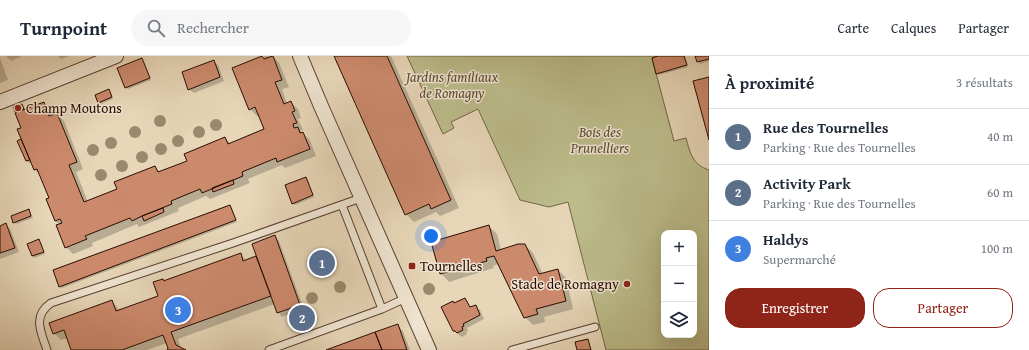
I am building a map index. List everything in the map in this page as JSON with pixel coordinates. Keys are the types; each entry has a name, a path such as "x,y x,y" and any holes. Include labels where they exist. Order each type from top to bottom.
{"street":[{"path":"0,102 116,56"},
{"path":"300,56 428,350"}],"lane":[{"path":"47,350 40,332 39,321 44,309 51,303 233,243 361,198"},
{"path":"342,205 382,309"},
{"path":"269,350 382,309 406,298"},
{"path":"512,350 595,327"}],"green space":[{"path":"407,56 658,56 652,58 674,141 686,138 693,158 699,165 709,170 709,350 606,350 568,202 549,207 520,200 478,109 451,122 454,128 443,134"}],"building":[{"path":"262,56 264,59 273,56 282,80 275,82 284,104 291,101 295,111 292,112 297,123 293,124 294,128 298,127 300,133 303,132 310,149 277,162 276,158 242,172 243,176 202,193 200,189 171,201 172,204 132,221 130,218 85,236 87,239 65,248 56,225 62,223 60,219 55,221 46,199 49,198 37,169 34,170 17,129 21,128 15,113 44,102 49,116 57,113 77,162 69,165 84,202 117,189 114,182 155,166 158,172 187,161 184,154 225,137 228,144 264,129 255,107 249,110 232,68"},
{"path":"334,56 387,56 451,200 431,209 429,204 405,215"},
{"path":"658,56 684,56 687,65 656,74 652,58"},
{"path":"695,56 709,56 709,59 697,62"},
{"path":"142,58 150,78 125,88 117,68"},
{"path":"214,60 220,77 188,90 182,72"},
{"path":"709,77 709,140 693,81"},
{"path":"109,89 112,97 98,103 95,95"},
{"name":"Champ Moutons","path":"22,104 24,109 15,112 13,107"},
{"path":"21,139 30,160 26,161 17,141"},
{"path":"306,177 313,195 292,204 285,185"},
{"path":"233,180 234,184 213,192 212,188"},
{"path":"230,205 236,220 59,287 53,270"},
{"path":"163,208 164,212 144,221 142,216"},
{"path":"29,209 31,216 13,223 11,216"},
{"path":"6,223 15,248 0,253 0,226"},
{"path":"489,225 496,251 518,244 525,244 539,274 558,269 566,301 536,309 538,314 524,318 494,256 486,258 487,261 440,274 431,242"},
{"path":"275,235 300,305 277,313 252,244"},
{"path":"39,239 44,252 32,256 27,244"},
{"path":"241,253 243,261 256,256 271,296 171,332 176,345 186,350 167,350 168,348 163,335 122,350 71,350 64,330 53,334 49,323 112,300 116,311 158,296 153,282 163,279 164,281"},
{"path":"465,298 470,307 476,305 480,315 463,324 463,330 457,333 453,331 441,307 453,301 454,303"},
{"path":"398,324 407,350 382,350 375,332"},
{"path":"375,332 382,350 326,350"},
{"path":"588,339 591,350 577,350 575,342"}],"place":[{"name":"Champ Moutons","path":"18,108"},
{"name":"Rue des Tournelles","path":"322,263"},
{"name":"Tournelles","path":"412,266"},
{"name":"Stade de Romagny","path":"627,284"},
{"name":"Haldys","path":"178,310"},
{"name":"Activity Park","path":"302,318"}],"park label":[{"name":"Jardins familiaux de Romagny","path":"452,86"},
{"name":"Bois des Prunelliers","path":"600,140"}]}
